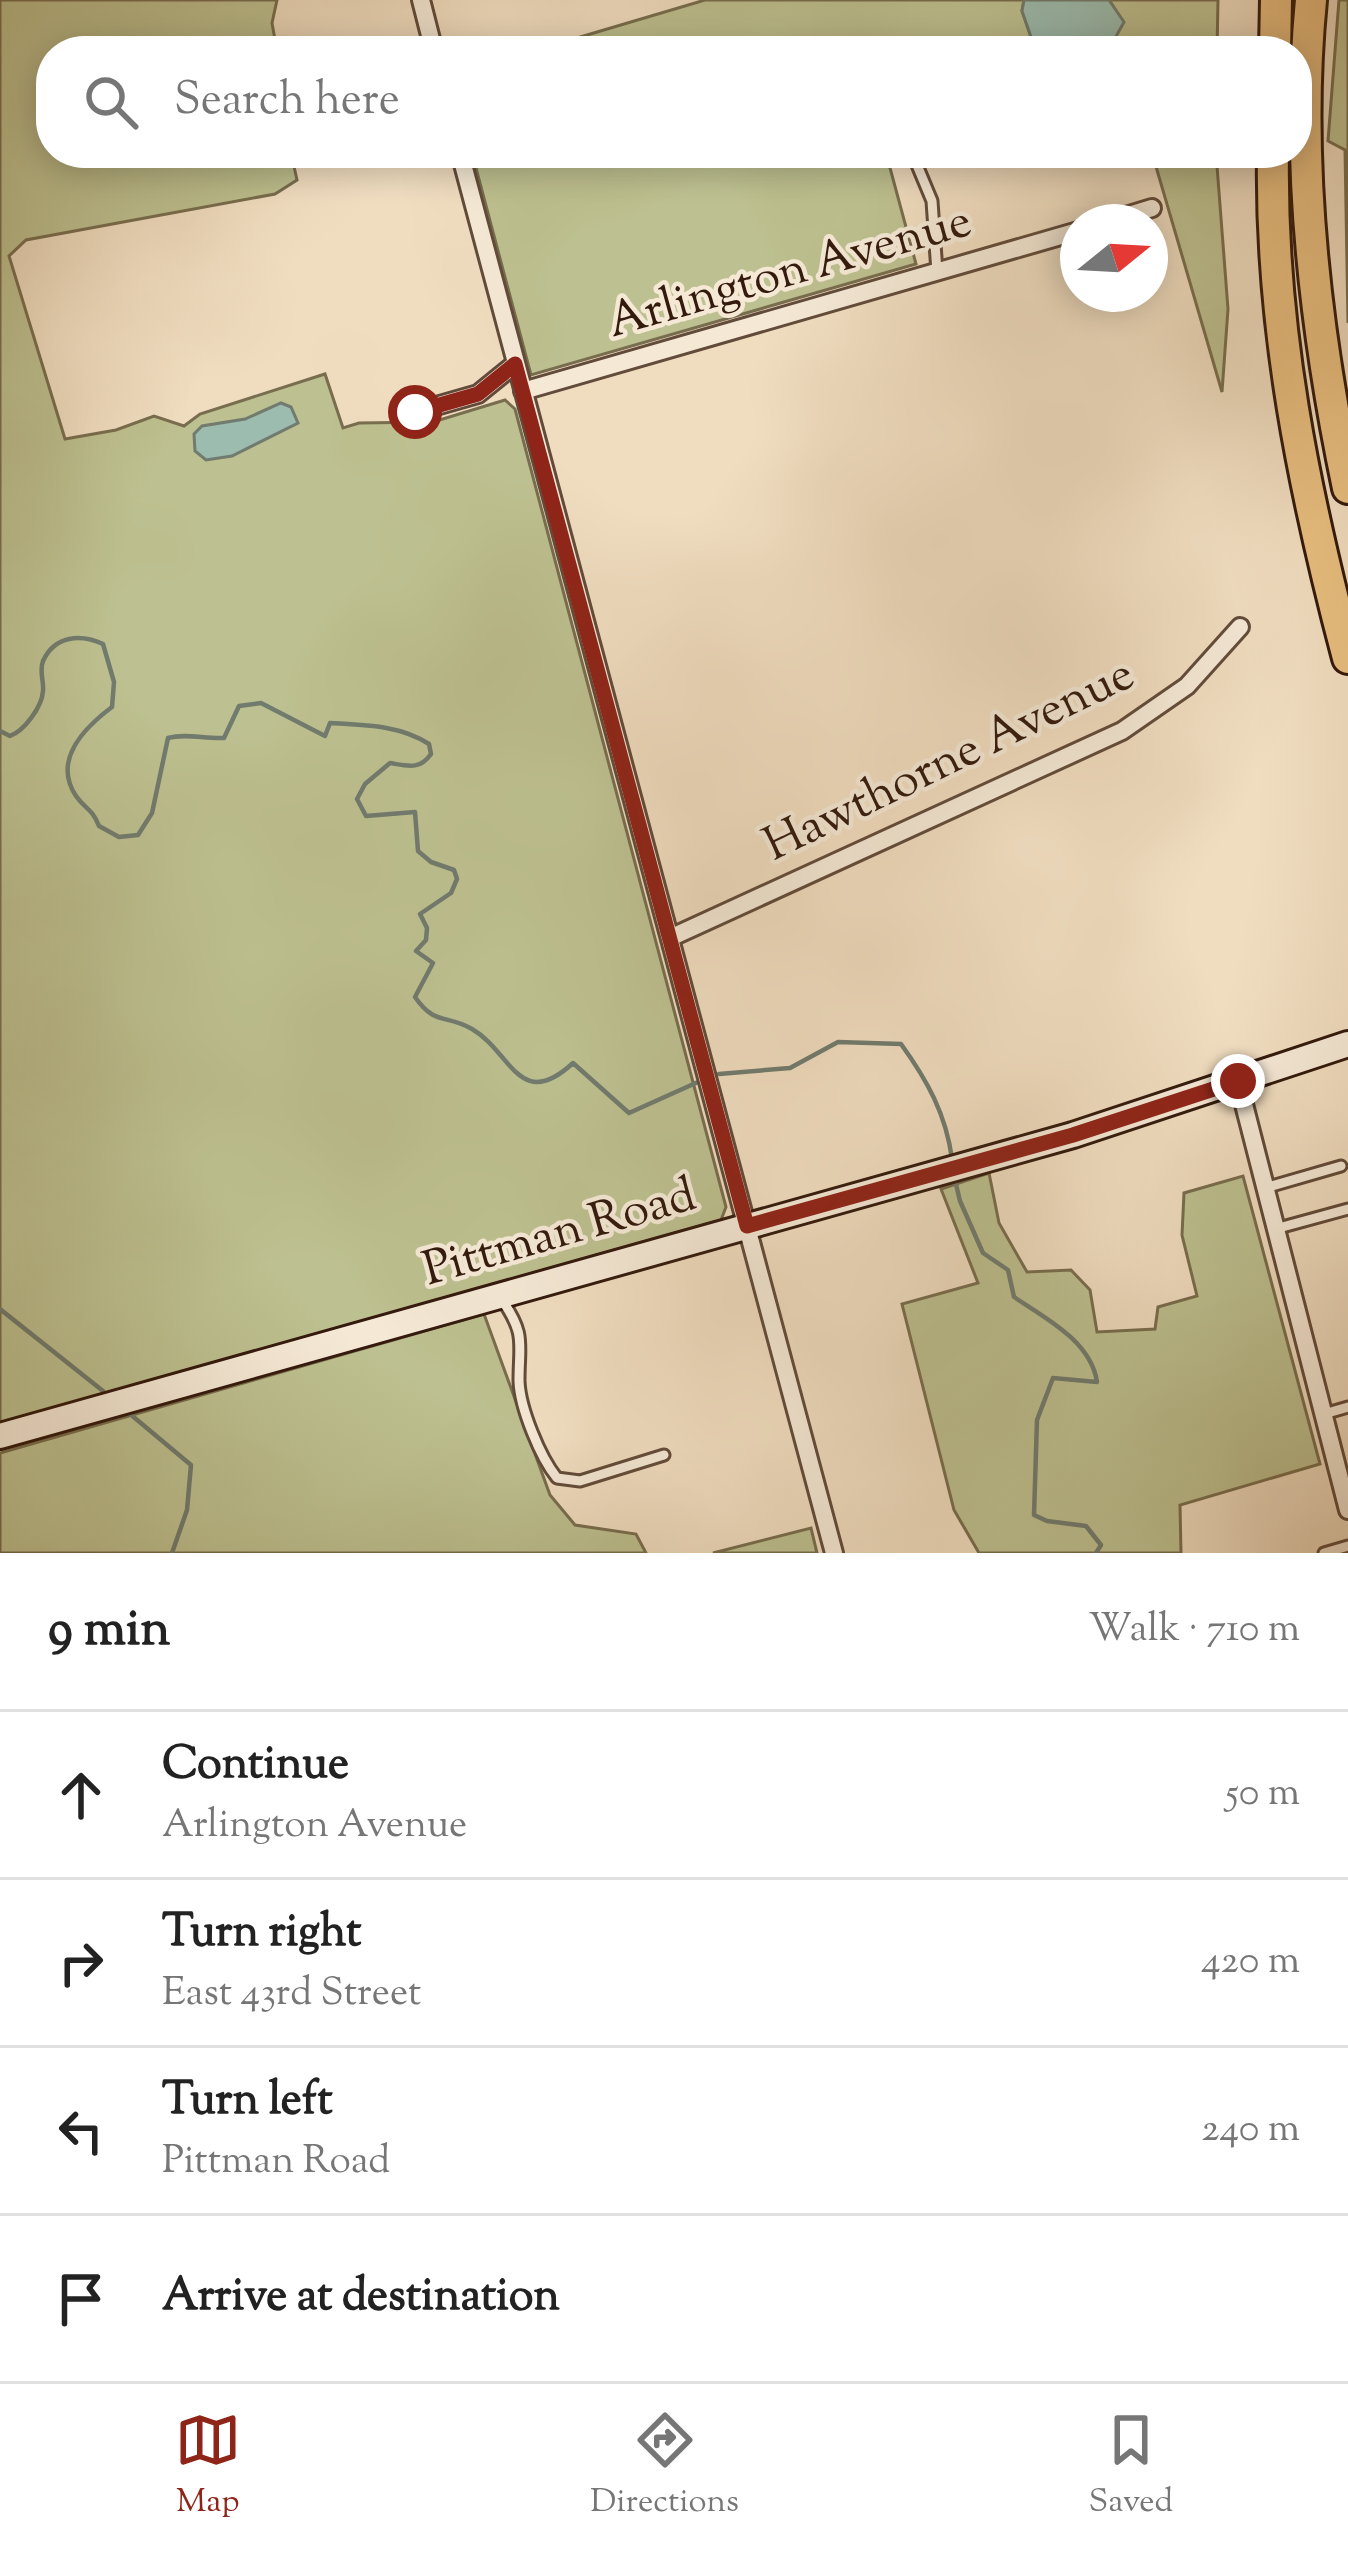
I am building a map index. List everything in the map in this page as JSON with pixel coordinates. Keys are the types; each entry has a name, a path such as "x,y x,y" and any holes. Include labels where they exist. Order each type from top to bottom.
{"highway":[{"path":"1275,36 1276,0"},
{"path":"1311,36 1312,0"},
{"path":"1273,168 1289,403 1314,529 1348,658"},
{"path":"1309,168 1310,242 1348,488"}],"street":[{"path":"421,0 430,36"},
{"path":"464,168 833,1553"},
{"name":"Arlington Avenue","path":"523,391 1060,236"},
{"path":"415,412 478,394 515,364"},
{"name":"Hawthorne Avenue","path":"671,937 1122,731 1187,686 1240,627"},
{"name":"Pittman Road","path":"0,1436 982,1161 1348,1044"},
{"path":"1238,1081 1348,1510"}],"lane":[{"path":"918,168 932,201 938,272"},
{"path":"1265,1188 1341,1166"},
{"path":"1275,1228 1348,1209"},
{"path":"498,1296 518,1323 519,1383 545,1463 557,1478 580,1481 664,1455"},
{"path":"1324,1414 1348,1407"},
{"path":"1324,1553 1348,1546"}],"green space":[{"path":"0,0 277,0 274,36 36,36 36,168 294,168 297,180 275,194 26,240 9,256 65,439 116,430 154,416 184,426 200,414 325,374 343,428 359,423 433,422 505,400 515,409 726,1207 721,1220 0,1423"},
{"path":"705,0 1024,0 1022,11 1031,36 584,36"},
{"path":"1109,0 1218,0 1217,36 1116,36 1123,22"},
{"path":"1339,0 1348,0 1348,323 1345,150 1328,141"},
{"path":"476,168 890,168 916,264 531,375"},
{"path":"1156,168 1217,168 1228,309 1222,392"},
{"path":"989,1173 999,1223 1027,1272 1071,1270 1090,1290 1097,1332 1155,1329 1158,1307 1197,1296 1182,1235 1184,1193 1243,1176 1320,1464 1180,1505 1181,1553 979,1553 954,1510 902,1304 978,1283 941,1189"},
{"path":"484,1314 550,1495 575,1525 636,1534 646,1553 0,1553 0,1453"},
{"path":"811,1528 817,1553 713,1553"}],"shaded area":[{"path":"1024,0 1109,0 1124,22 1116,36 1031,36 1022,11"},
{"path":"281,403 291,407 298,423 232,456 206,460 195,451 194,434 202,426 245,419"}],"waterway":[{"path":"0,731 10,736 36,711 43,691 43,661 54,646 78,638 103,644 114,682 112,707 74,746 68,770 76,796 99,826 119,837 138,835 152,813 168,738 224,738 239,706 261,703 325,736 330,723 381,727 418,738 429,744 427,759 413,766 390,763 365,784 357,799 366,816 415,812 418,851 431,862 454,870 457,879 451,893 420,914 427,928 426,940 416,951 433,963 415,997 422,1006 435,1016 472,1029 528,1080 555,1077 573,1063 629,1113 698,1082"},
{"path":"719,1074 790,1068 838,1042 901,1044 934,1098 952,1159"},
{"path":"954,1176 983,1253 1008,1270 1014,1297 1065,1332 1093,1367 1097,1382 1053,1378 1037,1420 1034,1515 1086,1526 1101,1545 1096,1553"},
{"path":"0,1309 103,1391"},
{"path":"130,1414 191,1465 187,1510 172,1553"}],"route":[{"path":"415,412 478,394 515,364 747,1226 1073,1135 1238,1081"}]}
